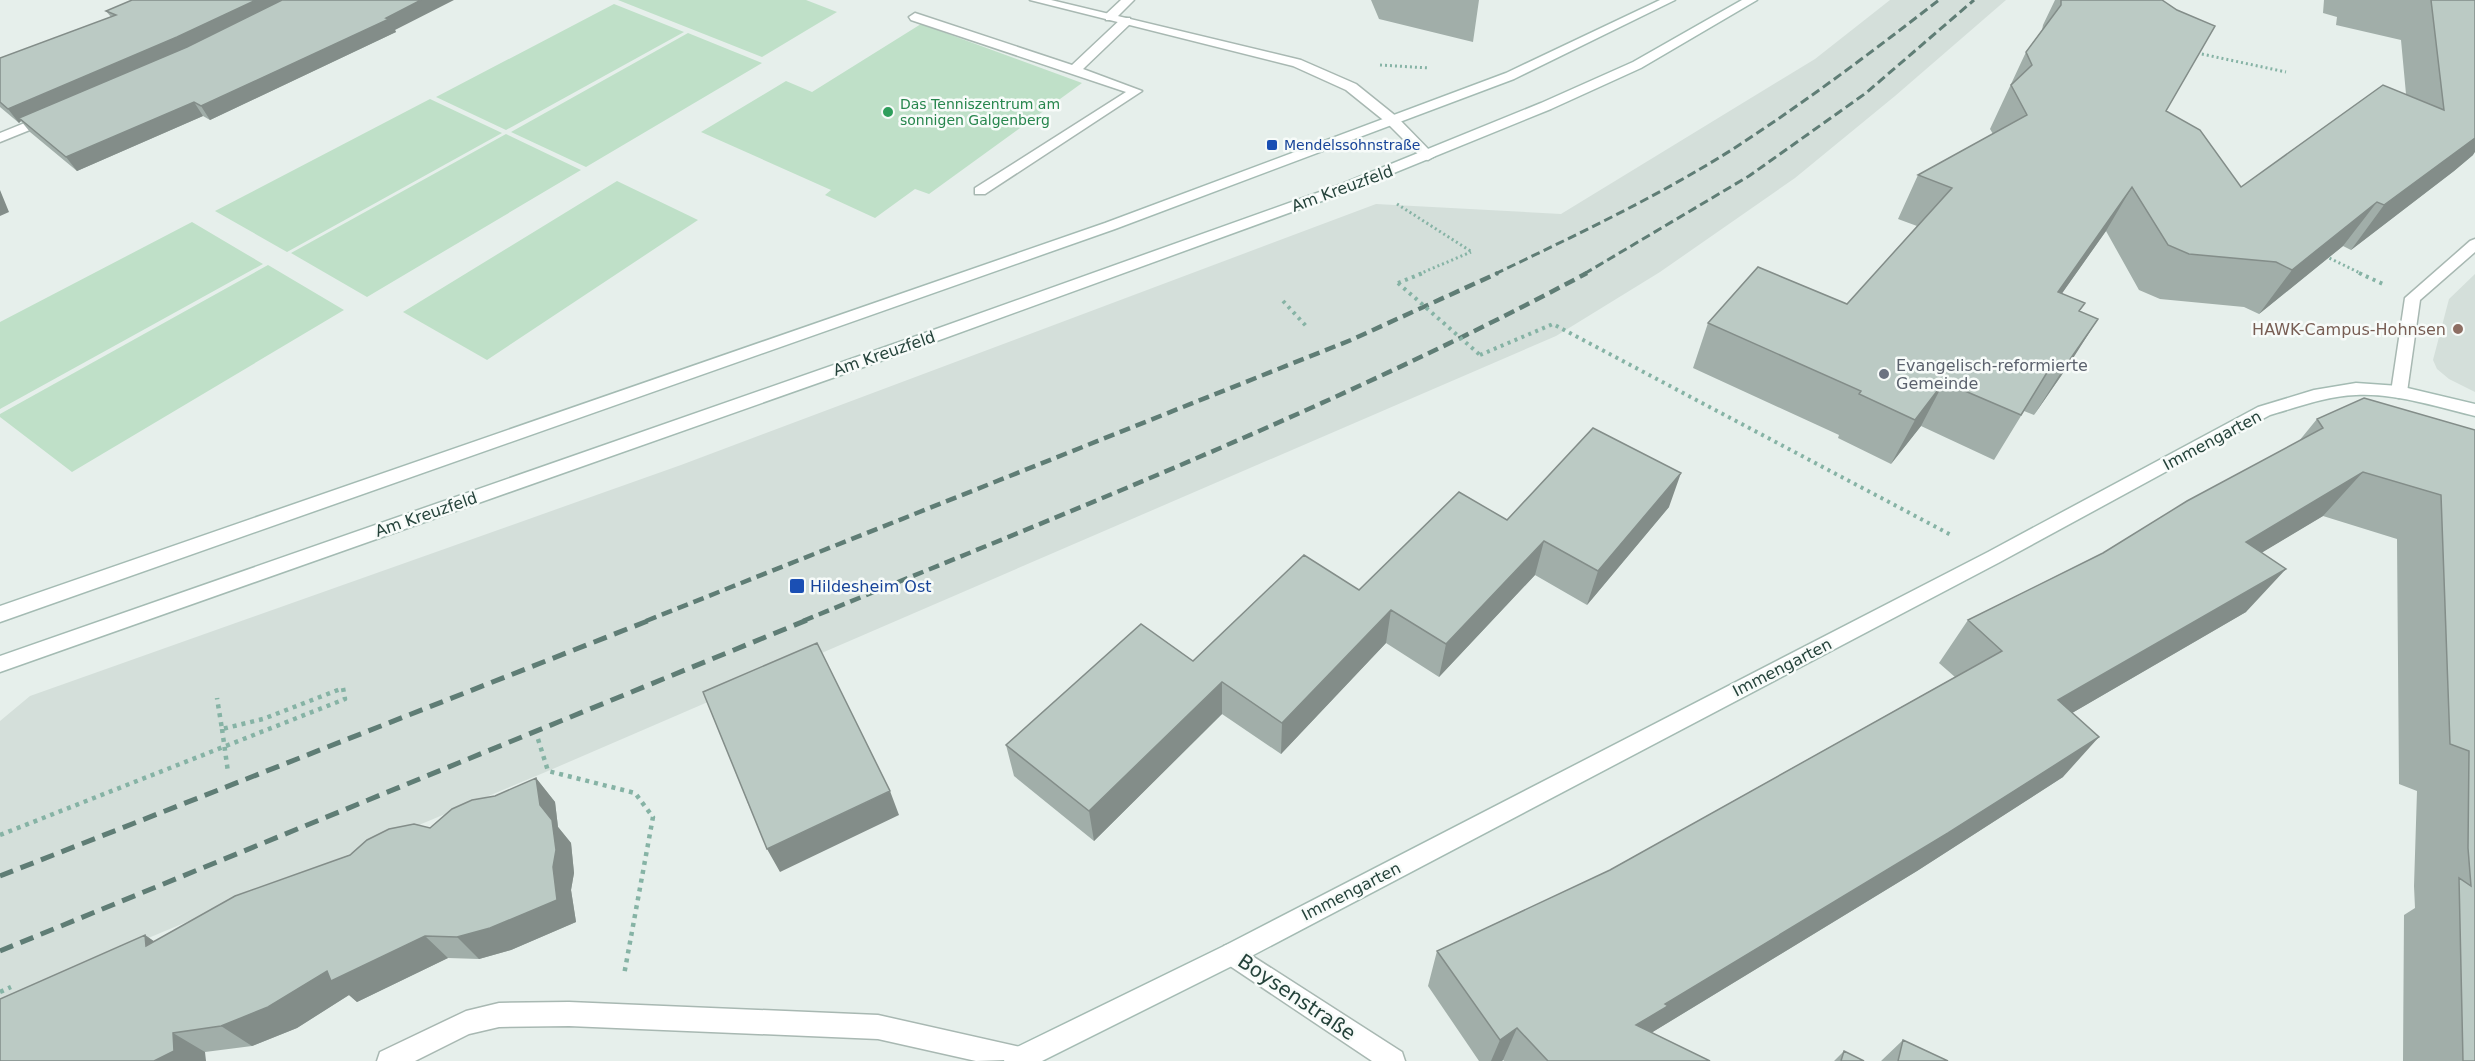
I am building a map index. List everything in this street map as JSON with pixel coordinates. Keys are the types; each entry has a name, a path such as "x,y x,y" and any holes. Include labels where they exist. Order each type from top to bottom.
{"main road":[{"path":"1036,0 1297,63 1351,87 1392,120 1428,156"},
{"path":"1110,17 1128,0"},
{"path":"0,614 1099,230 1510,76 1669,0"},
{"name":"Am Kreuzfeld","path":"0,664 906,346 1428,156 1636,65 1751,0"},
{"path":"915,17 1136,91 980,191"},
{"path":"1074,70 1126,21"},
{"path":"0,138 64,111"},
{"path":"2399,392 2413,298 2475,244"},
{"name":"Immengarten","path":"1018,1060 1232,954 1994,557 2264,411 2314,396 2356,389 2399,392 2475,410"},
{"name":"Boysenstraße","path":"1232,954 1393,1061"},
{"path":"389,1061 466,1023 499,1015 569,1014 878,1027 1018,1060"}],"path":[{"path":"2195,52 2286,72"},
{"path":"1448,234 1472,252 1398,283 1480,355 1553,324 1994,557"},
{"path":"2316,251 2413,298"},
{"path":"1283,301 1307,327"},
{"path":"0,835 345,699 343,688 263,719 222,729"},
{"path":"218,698 228,772"},
{"path":"538,740 548,771 635,793 653,817 645,873 615,1016"},
{"path":"0,992 11,987"}],"shaded area":[{"path":"1890,0 2006,0 1895,96 1795,178 1660,272 1556,336 548,771 0,1000 0,721 30,696 681,465 1376,204 1561,214 1815,59"},
{"name":"HAWK-Campus-Hohnsen","path":"2475,274 2475,392 2449,379 2437,369 2433,360 2449,299"}],"green space":[{"path":"618,0 806,0 837,12 762,57"},
{"path":"614,4 684,32 506,130 436,97"},
{"name":"Das Tenniszentrum am sonnigen Galgenberg","path":"921,24 1082,83 929,194 915,189 875,218 825,195 831,190 701,132 786,81 812,92"},
{"path":"688,33 762,63 586,167 511,132"},
{"path":"430,99 502,133 287,252 215,211"},
{"path":"506,134 581,170 367,297 291,253"},
{"path":"617,181 698,220 487,360 403,312"},
{"path":"192,222 263,264 0,409 0,322"},
{"path":"268,265 344,310 72,472 0,417 0,414"}],"building":[{"path":"132,0 256,0 177,37 8,109 0,102 0,58 116,15 106,11"},
{"path":"282,0 421,0 386,18 389,19 201,106 194,102 66,157 19,118 187,47"},
{"path":"2061,0 2162,0 2177,10 2215,26 2166,111 2200,130 2241,187 2383,85 2444,110 2431,0 2475,0 2475,138 2384,205 2377,202 2292,270 2276,262 2189,254 2168,245 2132,187 2058,292 2085,303 2079,311 2098,319 2062,371 2051,366 2021,415 1944,382 1915,420 1859,394 1861,391 1708,323 1758,267 1847,304 1952,188 1918,175 2027,115 2011,85 2032,65 2026,52 2061,5"},
{"path":"2364,398 2475,430 2475,1061 2463,1061 2459,878 2471,886 2468,848 2469,751 2450,744 2441,495 2363,472 2246,542 2286,569 2058,700 2099,737 1948,833 1665,1004 1668,1006 1636,1025 1710,1061 1548,1061 1517,1028 1500,1040 1437,951 1610,870 2002,651 1968,620 2103,553 2187,501 2323,428 2317,419"},
{"path":"1593,428 1681,473 1598,571 1544,541 1446,644 1391,610 1282,723 1222,682 1089,811 1006,745 1141,624 1193,661 1304,555 1359,590 1459,492 1507,520"},
{"path":"817,643 890,791 767,849 703,692"},
{"path":"536,778 540,805 552,820 556,850 553,867 557,900 490,928 457,937 425,936 331,981 327,971 268,1007 221,1026 173,1033 174,1051 154,1061 0,1061 0,999 145,935 146,946 235,896 350,855 367,840 389,829 414,824 430,828 452,809 472,800 495,796"},
{"path":"1903,1040 1948,1061 1898,1061"},
{"path":"1844,1051 1864,1061 1841,1061"}],"railway":[{"path":"1495,274 1586,230 1704,167 1786,114 1939,0"},
{"path":"1584,274 1749,176 1866,93 1974,0"},
{"path":"646,621 1351,340 1498,273"},
{"path":"803,621 1101,499 1298,414 1492,322 1587,273"},
{"path":"0,876 650,620"},
{"path":"0,951 807,620"}],"place":[{"name":"Das Tenniszentrum am sonnigen Galgenberg","path":"888,112"},
{"name":"Mendelssohnstraße","path":"1272,145"},
{"name":"HAWK-Campus-Hohnsen","path":"2458,329"},
{"name":"Evangelisch-reformierte Gemeinde","path":"1884,374"},
{"name":"Hildesheim Ost","path":"797,586"}]}
